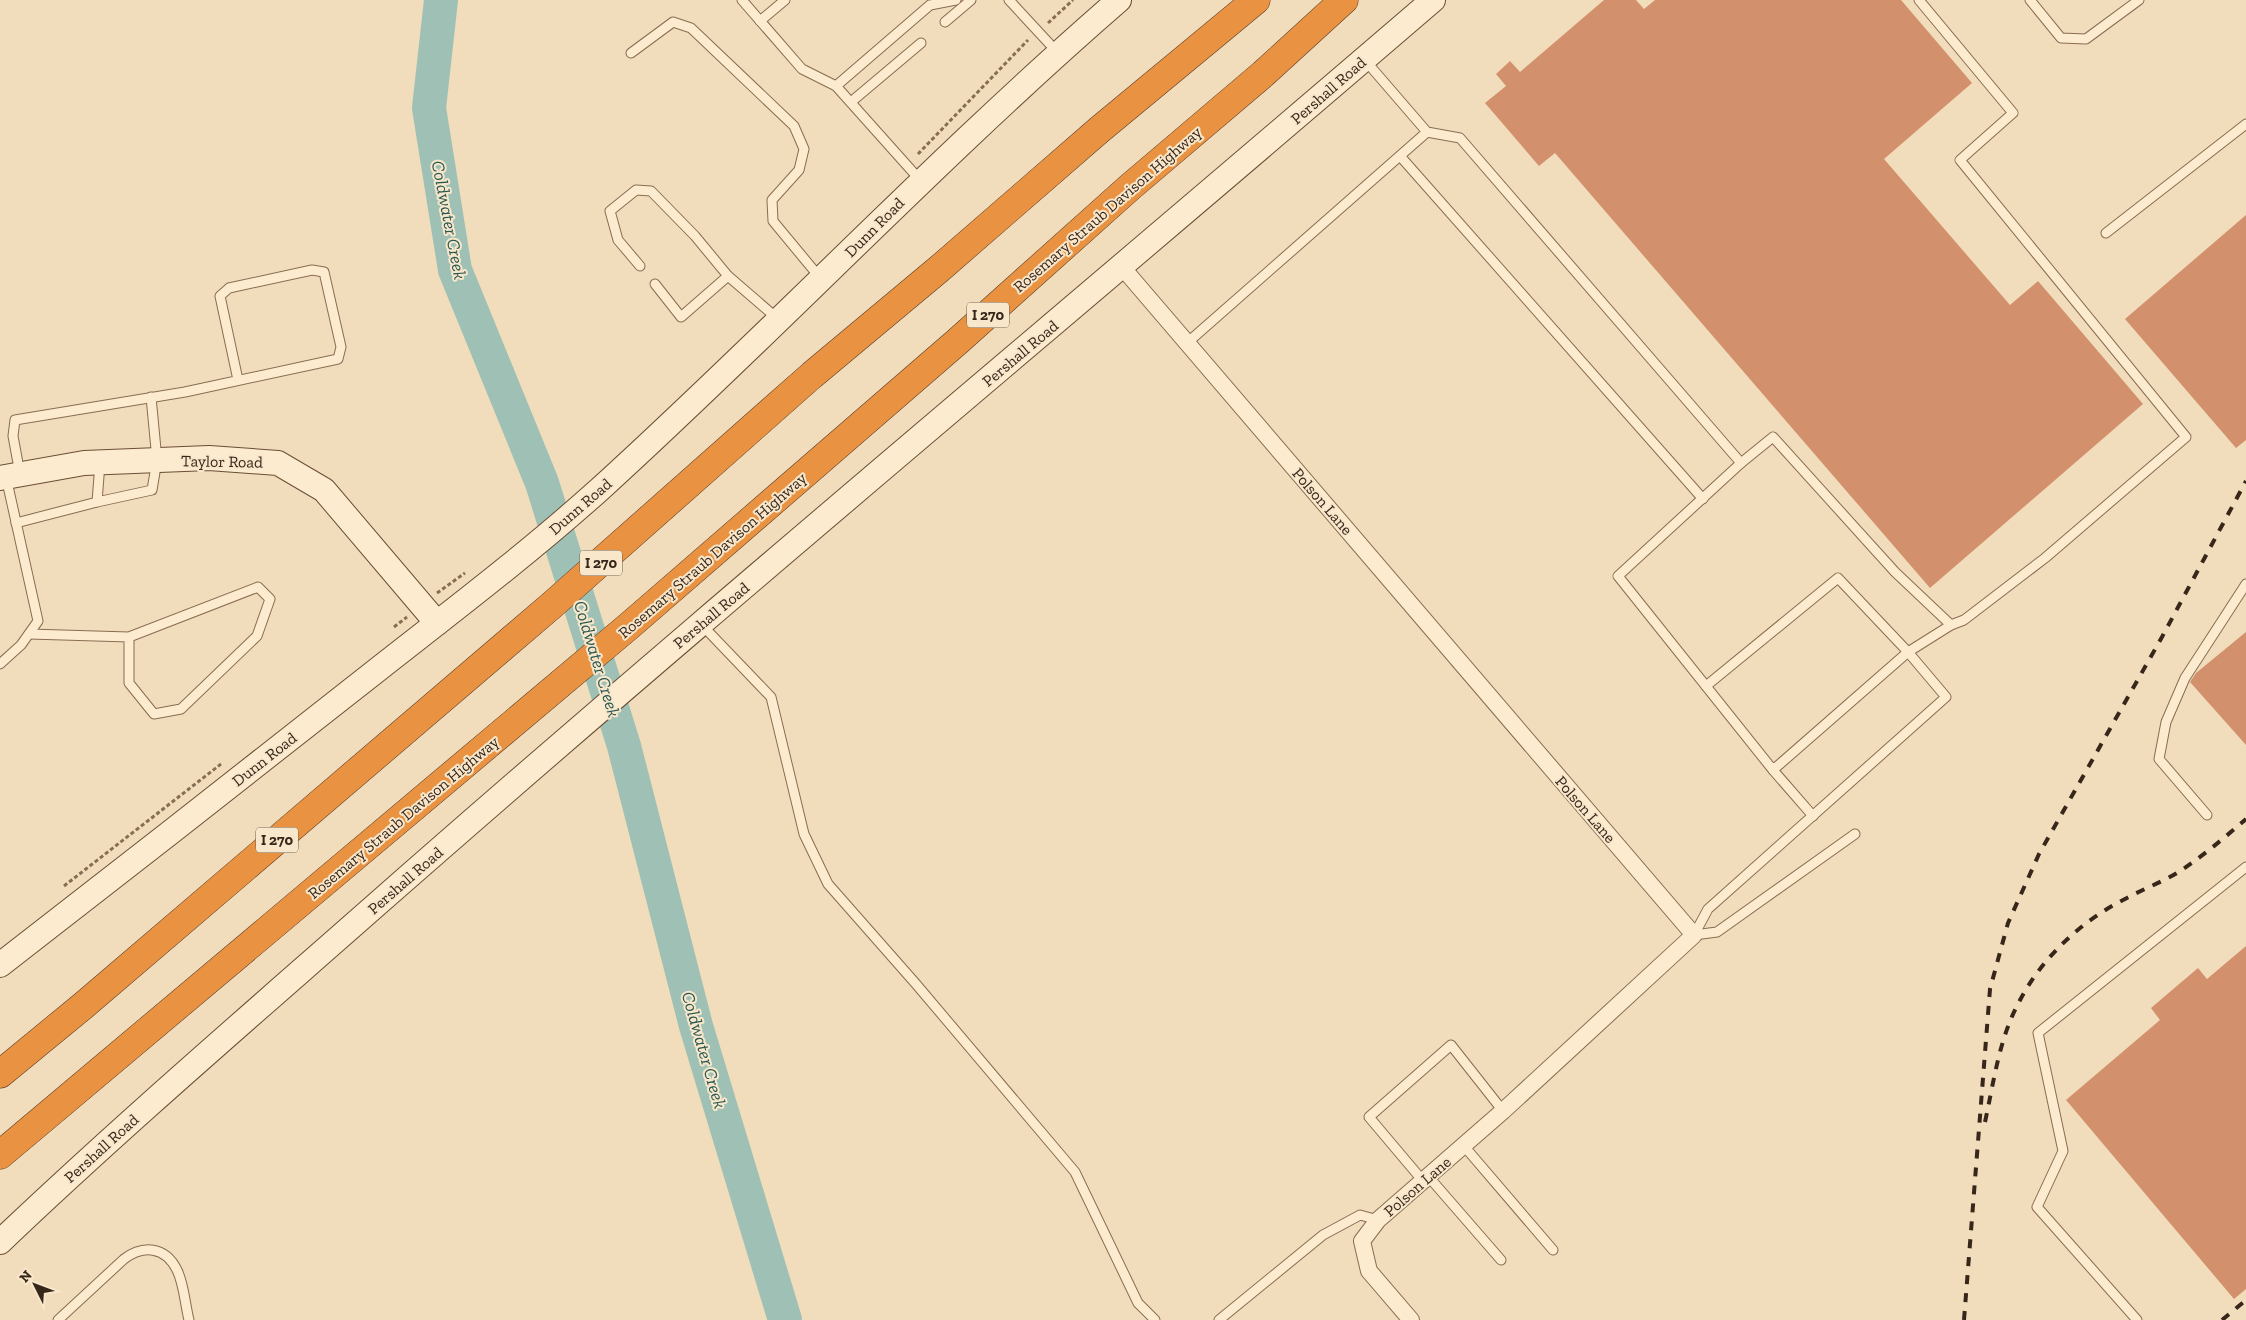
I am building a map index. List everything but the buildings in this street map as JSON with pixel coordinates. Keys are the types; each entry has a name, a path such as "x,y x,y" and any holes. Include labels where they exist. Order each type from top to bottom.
{"highway":[{"name":"I 270","path":"0,1074 84,1005 552,605 820,369 1099,130 1256,0"},
{"name":"Rosemary Straub Davison Highway","path":"0,1155 629,626 958,341 1123,193 1255,80 1344,0"}],"street":[{"name":"Dunn Road","path":"0,964 500,574 598,491 821,280 921,181 1058,53 1119,0"},
{"name":"Pershall Road","path":"0,1242 80,1166 566,738 1122,267 1433,0"},
{"name":"Polson Lane","path":"1122,267 1694,935 1503,1111 1378,1220 1362,1241 1369,1271 1411,1320"},
{"name":"Taylor Road","path":"9,477 100,462 209,458 278,463 324,490 437,623"}],"lane":[{"path":"742,0 802,69 836,86 921,181"},
{"path":"760,21 785,0"},
{"path":"836,86 930,5 956,0"},
{"path":"945,22 971,0"},
{"path":"1009,0 1058,53"},
{"path":"1773,770 1908,652 1951,625 1964,620 2045,558 2186,437 1960,160 2012,113 1919,0"},
{"path":"2030,0 2061,38 2086,39 2139,0"},
{"path":"630,53 673,22 691,28 794,126 804,148 801,163 799,170 772,200 773,222 821,280"},
{"path":"851,102 921,43"},
{"path":"1364,59 1427,132 1460,138 1741,463"},
{"path":"2106,233 2246,124"},
{"path":"1187,343 1427,132"},
{"path":"1400,156 1703,499"},
{"path":"640,266 618,240 610,211 636,190 651,192 695,236 728,276 779,320"},
{"path":"0,664 21,645 38,621 16,523 9,477 15,420 152,398 238,380 338,359 341,347 324,272 312,270 229,288 220,296 238,380"},
{"path":"655,284 681,317 728,276"},
{"path":"16,523 152,490 157,460 152,398"},
{"path":"1812,816 1618,576 1741,463 1773,437 1895,572 1951,625"},
{"path":"97,502 100,462"},
{"path":"1694,935 1708,909 1946,697 1908,652 1838,578 1706,686"},
{"path":"2207,814 2159,759 2162,740 2166,722 2185,678 2246,584"},
{"path":"29,634 129,637 258,587 270,599 257,636 181,710 154,714 129,683 129,637"},
{"path":"701,624 771,697 804,834 828,884 916,984 1075,1172 1138,1303 1155,1320"},
{"path":"1694,935 1717,932 1855,834"},
{"path":"2137,1320 2037,1207 2063,1151 2038,1033 2246,867"},
{"path":"1501,1260 1369,1117 1451,1045 1503,1111"},
{"path":"1464,1146 1553,1250"},
{"path":"1219,1320 1323,1234 1360,1215 1378,1220"},
{"path":"58,1320 124,1259 135,1251 147,1248 158,1252 170,1260 177,1270 188,1320"}],"path":[{"path":"1052,19 1073,0"},
{"path":"922,149 1029,40"}],"waterway":[{"name":"Coldwater Creek","path":"441,0 429,108 455,270 542,483 624,746 696,1026 785,1320"}],"railway":[{"path":"1964,1320 1990,989 2008,923 2039,854 2162,637 2246,481"},
{"path":"1985,1122 1998,1060 2012,1016 2028,986 2050,957 2063,943 2092,919 2123,900 2177,873 2204,854 2246,819"},
{"path":"2222,1320 2246,1300"}]}
